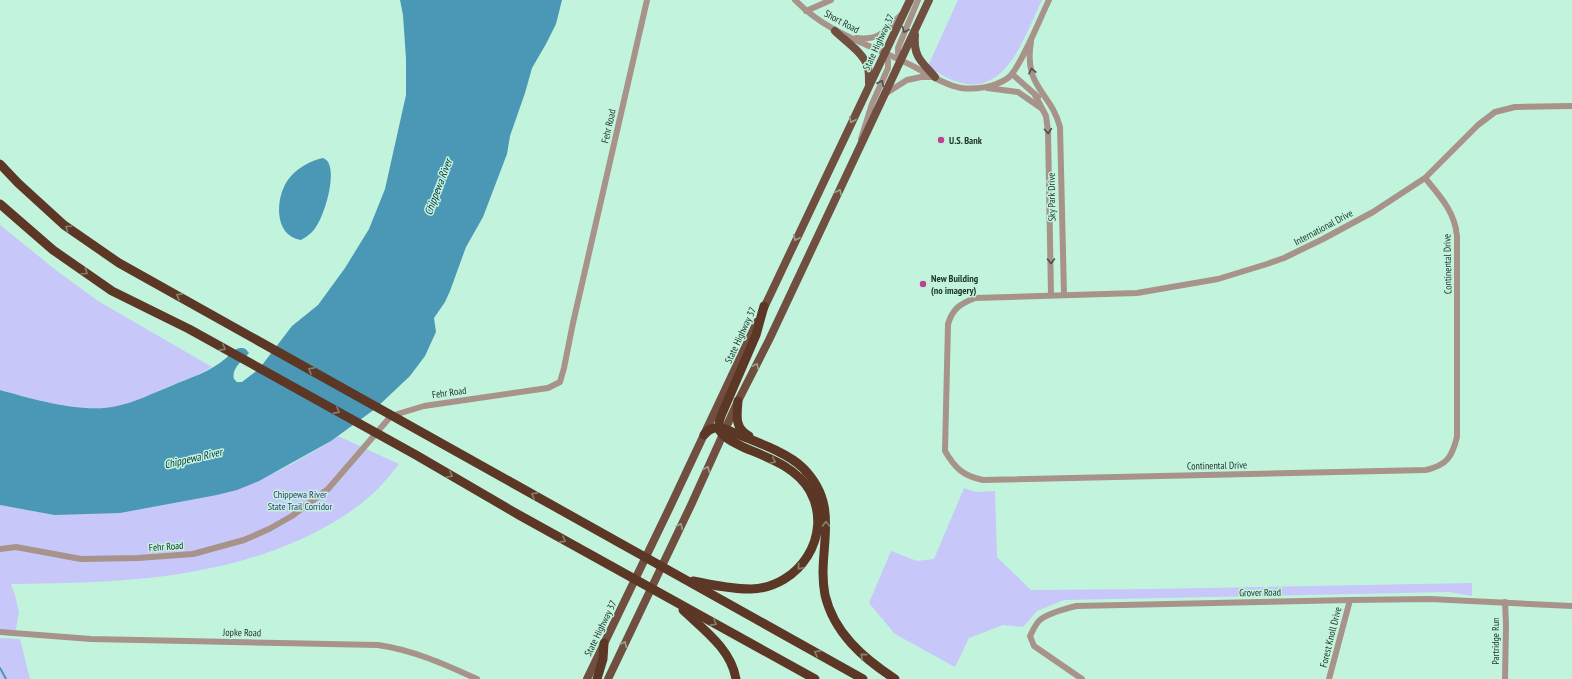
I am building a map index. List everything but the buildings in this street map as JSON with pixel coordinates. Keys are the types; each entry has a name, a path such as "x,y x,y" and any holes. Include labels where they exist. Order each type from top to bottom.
{"highway":[{"path":"0,164 18,183 64,225 119,263 863,679"},
{"path":"0,204 53,250 112,291 189,329 416,455 619,571 815,679"},
{"path":"680,577 715,586 738,589 758,588 777,583 787,578 803,564 816,536 816,509 810,491 797,475 786,466 738,444 722,430 721,417 756,335 764,306"},
{"path":"738,401 737,424 740,429 745,434 769,448"},
{"path":"704,435 710,429 722,430 769,448 790,458 802,467 814,482 822,498 826,511 823,567 827,603 837,625 845,637 859,652 894,679"},
{"path":"670,599 714,638 724,649 733,667 736,679"},
{"path":"597,679 603,659 604,643"}],"main road":[{"name":"State Highway 37","path":"587,679 704,435 902,14 910,0"},
{"path":"608,679 692,503 722,430 769,340 929,0"},
{"path":"915,30 914,42 916,55 935,77"},
{"path":"835,31 859,54 866,63 869,71 869,85"}],"street":[{"name":"Fehr Road","path":"0,549 16,547 80,559 138,558 193,554 244,540 269,529 292,516 328,489 392,416 424,406 548,388 560,382 647,0"},
{"name":"Short Road","path":"795,0 806,11 835,31 850,38 961,88 984,87"},
{"path":"806,11 831,0"},
{"path":"901,60 898,53 898,48 918,0"},
{"path":"984,87 997,84 1012,74 1033,35 1049,0"},
{"path":"850,38 865,39 879,36 886,32 902,14"},
{"name":"Sky Park Drive","path":"1033,35 1030,58 1032,72 1037,86 1058,120 1060,135 1064,294"},
{"path":"854,159 870,109 888,68 888,62 884,53"},
{"name":"Sky Park Drive","path":"1012,74 1035,95 1048,103"},
{"path":"885,94 907,80 921,77 935,77"},
{"path":"984,87 1018,92 1043,110"},
{"name":"Sky Park Drive","path":"1035,95 1046,116 1048,131 1051,295"},
{"name":"International Drive","path":"1051,295 1137,293 1218,278 1284,258 1373,212 1425,178 1478,125 1495,112 1516,107 1572,106"},
{"name":"Continental Drive","path":"1051,295 975,298 963,303 951,313 948,324 946,451 951,461 960,471 970,478 983,480 1426,470 1437,468 1447,461 1453,451 1457,437 1457,236 1452,213 1444,200 1425,178"},
{"name":"Grover Road","path":"1082,679 1034,646 1030,636 1040,620 1063,609 1087,606 1430,599 1572,606"},
{"name":"Forest Knoll Drive","path":"1330,679 1350,600"},
{"name":"Partridge Run","path":"1505,602 1505,679"},
{"name":"Jopke Road","path":"0,632 90,638 378,645 412,652 477,679"}],"green space":[{"path":"958,0 1042,0 1020,47 1010,62 999,74 986,82 971,84 952,80 928,66"},
{"path":"0,225 57,271 98,301 212,367 136,401 115,407 86,408 57,404 0,390"},
{"name":"Chippewa River State Trail Corridor","path":"338,436 399,464 381,486 369,497 353,510 327,526 299,540 264,554 193,572 121,580 11,584 19,613 15,633 0,632 0,505 54,515 217,495 251,484 272,474 304,457"},
{"path":"964,488 976,492 995,491 997,557 1031,590 1472,583 1472,596 1449,592 1064,600 1037,611 1023,627 1003,625 969,638 955,667 895,634 869,603 891,551 917,561 934,559"},
{"path":"0,638 20,639 30,679 0,679"}],"water":[{"name":"Chippewa River","path":"400,0 562,0 556,24 532,68 510,136 507,154 483,217 466,247 445,302 434,318 436,332 425,356 410,376 375,409 331,441 259,481 237,490 120,513 54,515 0,505 0,390 42,401 74,407 104,408 117,406 138,400 206,371 219,364 239,348 244,348 249,353 238,365 233,375 237,382 242,382 259,369 292,326 318,305 345,268 369,229 385,189 406,95 406,59 403,15"},
{"path":"323,158 328,161 330,169 330,188 324,210 316,228 301,240 292,237 285,231 279,213 279,203 286,183 291,176 310,162"}],"waterway":[{"path":"0,668 6,679"}],"place":[{"name":"U.S. Bank","path":"941,140"},
{"name":"New Building (no imagery)","path":"923,284"}]}
